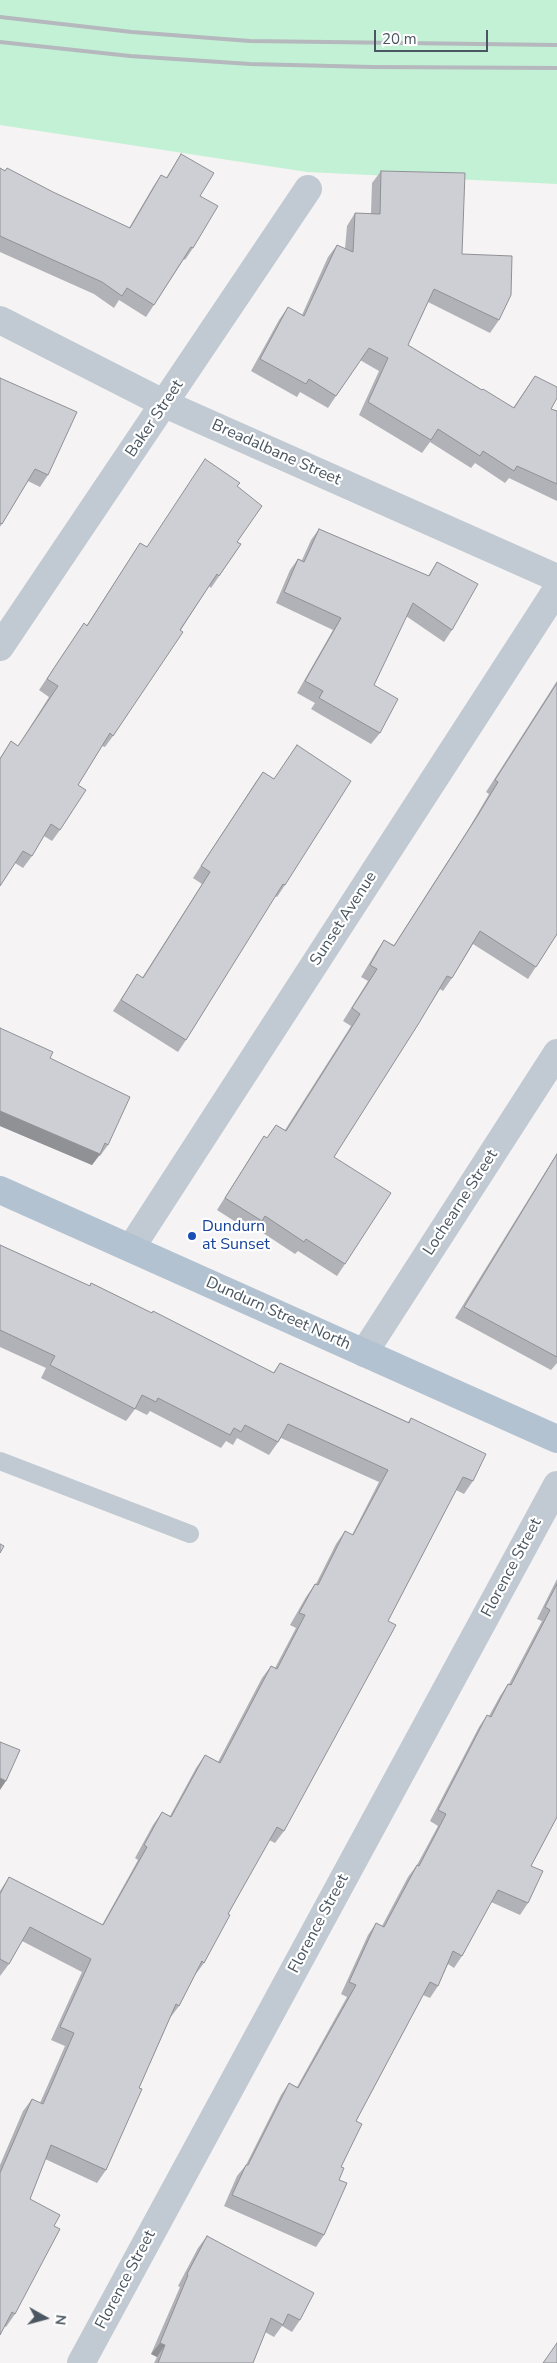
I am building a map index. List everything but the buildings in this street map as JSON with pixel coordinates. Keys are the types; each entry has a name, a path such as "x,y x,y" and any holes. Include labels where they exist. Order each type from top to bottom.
{"main road":[{"name":"Dundurn Street North","path":"0,1190 557,1439"}],"street":[{"name":"Baker Street","path":"0,647 308,189"},
{"name":"Breadalbane Street","path":"0,320 165,404 557,578"},
{"name":"Sunset Avenue","path":"131,1248 557,589"},
{"name":"Lochearne Street","path":"364,1353 557,1053"},
{"name":"Florence Street","path":"81,2363 557,1485"}],"lane":[{"path":"0,1460 190,1534"}],"green space":[{"path":"0,0 557,0 557,184 307,172 0,125"}],"railway":[{"path":"0,17 132,32 250,41 557,45"},
{"path":"0,42 130,56 250,64 557,68"}],"place":[{"name":"Dundurn at Sunset","path":"192,1236"}]}
